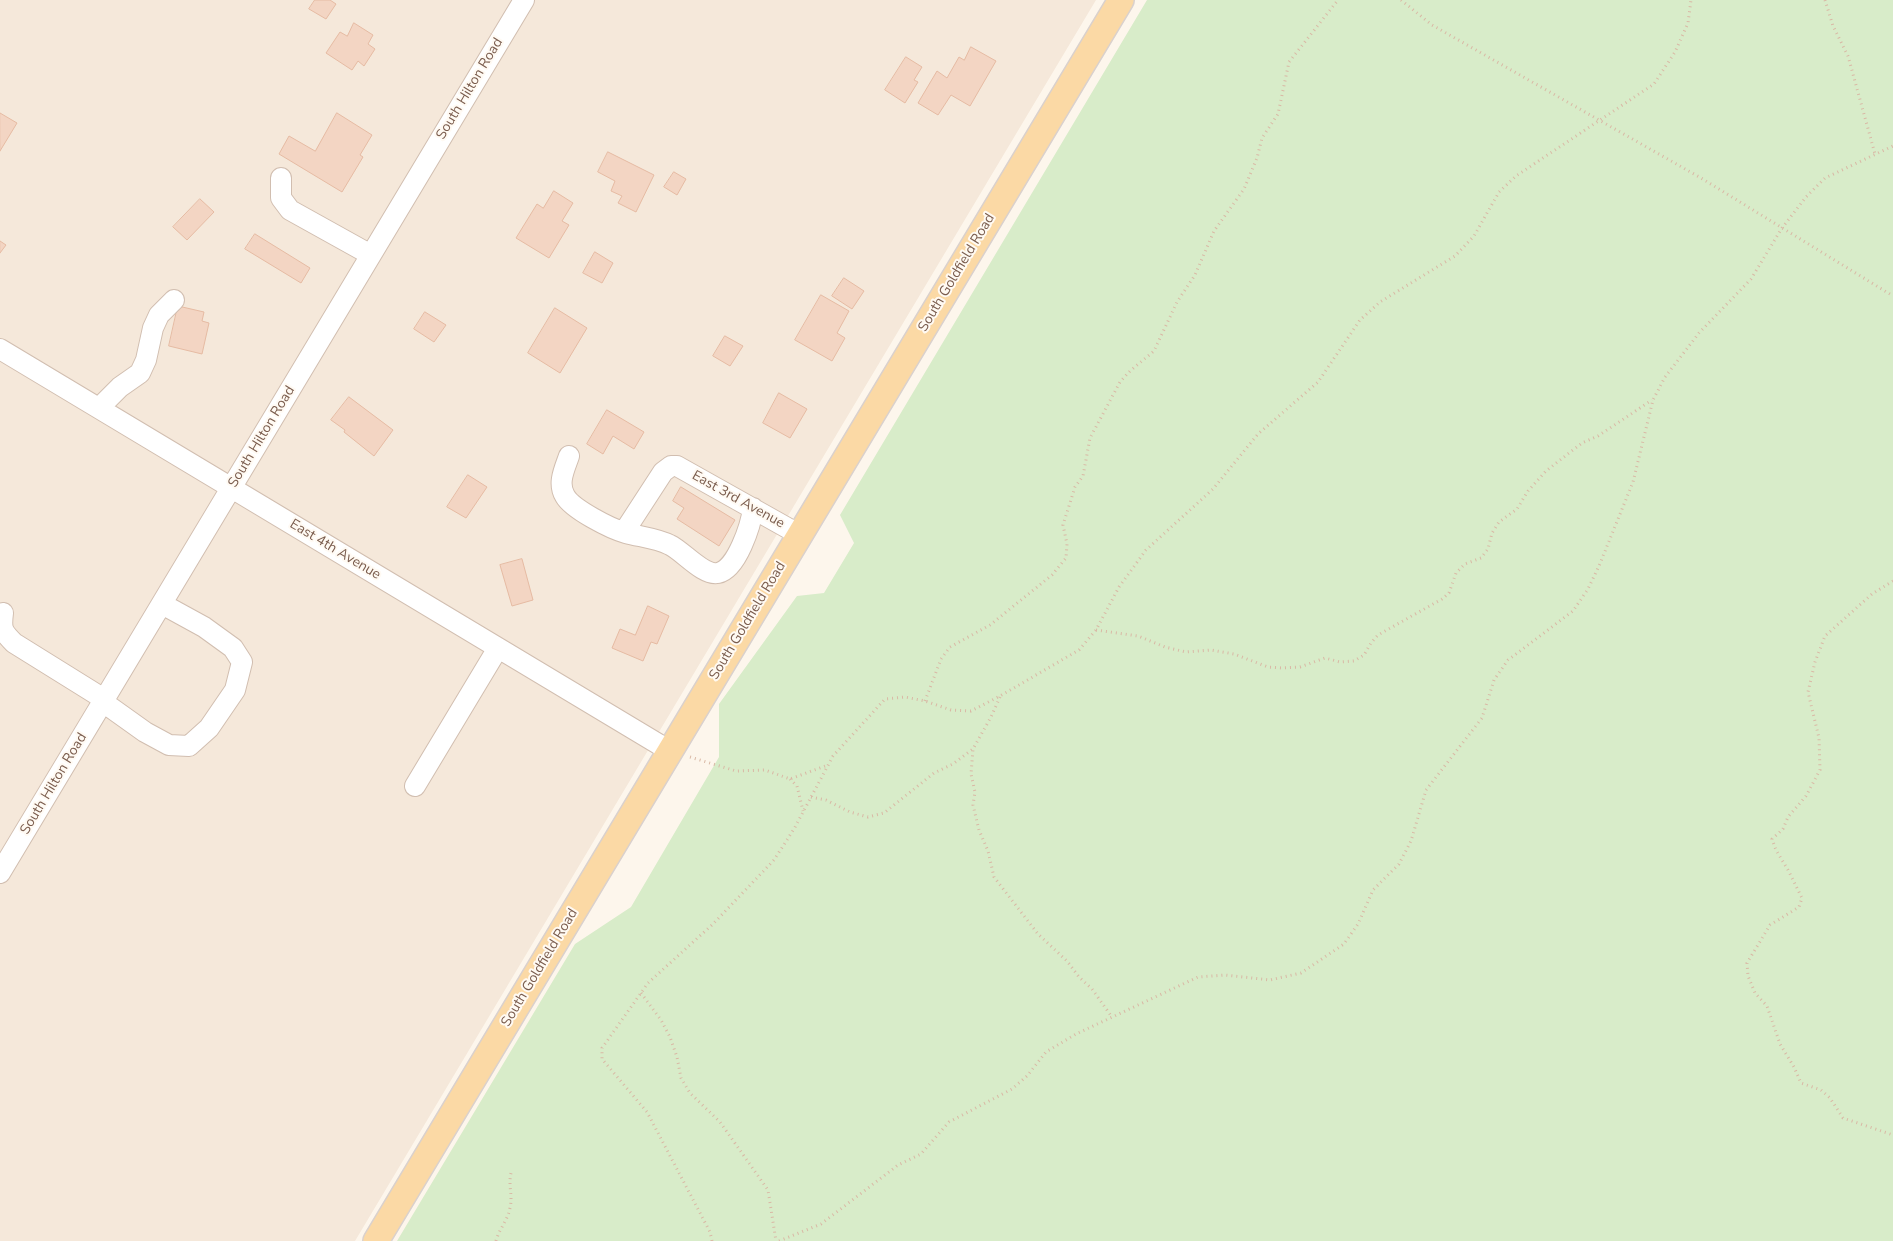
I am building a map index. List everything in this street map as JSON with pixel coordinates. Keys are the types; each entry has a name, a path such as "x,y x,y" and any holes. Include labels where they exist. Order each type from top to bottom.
{"main road":[{"name":"South Goldfield Road","path":"376,1241 1120,0"}],"street":[{"name":"South Hilton Road","path":"0,873 5,852 104,701 524,0"},
{"path":"281,178 281,198 290,210 371,255"},
{"path":"99,408 120,387 140,373 146,360 153,328 160,315 174,300"},
{"name":"East 4th Avenue","path":"0,349 670,751"},
{"path":"569,456 561,482 564,496 577,510 624,532 655,538 672,546 701,568 712,573 720,573 728,567 744,543 750,528 753,508"},
{"name":"East 3rd Avenue","path":"624,532 663,472 672,466 677,466 800,535"},
{"path":"3,612 1,627 14,643 104,701 145,732 169,745 189,746 209,728 235,690 242,662 233,648 204,627 162,604"},
{"path":"415,786 498,648"}],"path":[{"path":"925,701 941,659 950,647 990,625 1052,575 1066,558 1067,544 1063,525 1075,487 1084,476 1090,438 1120,382 1154,351 1177,302 1196,275 1214,231 1244,189 1257,158 1262,138 1278,114 1289,62 1338,0"},
{"path":"1401,0 1432,25 1701,178 1893,296"},
{"path":"712,1241 710,1232 647,1112 602,1059 602,1048 648,983 713,924 774,860 833,756 885,699 905,697 925,701 951,710 971,711 1078,650 1096,630 1119,586 1146,550 1213,489 1258,434 1318,382 1360,320 1380,302 1455,256 1474,236 1500,192 1516,176 1654,84 1675,52 1688,23 1691,0"},
{"path":"1825,0 1833,26 1848,56 1875,154"},
{"path":"641,993 661,1020 670,1037 677,1057 681,1078 690,1094 720,1122 768,1190 777,1241 821,1224 898,1165 921,1154 949,1122 1012,1089 1027,1076 1046,1052 1076,1034 1198,977 1225,975 1270,980 1301,973 1344,944 1358,924 1373,890 1399,864 1411,841 1426,790 1482,718 1494,680 1508,660 1573,611 1588,589 1600,566 1633,482 1653,400 1665,377 1699,333 1751,278 1782,228 1806,197 1825,178 1893,146"},
{"path":"1096,630 1138,636 1165,647 1186,652 1211,650 1234,654 1268,667 1300,666 1325,658 1340,662 1354,661 1364,655 1378,635 1442,599 1449,593 1456,573 1465,564 1481,558 1488,549 1498,522 1517,509 1528,491 1546,471 1582,443 1598,436 1653,400"},
{"path":"1893,581 1872,594 1825,636 1808,692 1820,738 1820,770 1806,796 1788,817 1783,829 1772,839 1802,898 1799,908 1770,925 1747,963 1748,976 1755,993 1767,1006 1780,1044 1801,1083 1822,1090 1830,1098 1843,1118 1893,1134"},
{"path":"811,797 826,800 850,812 868,817 884,813 934,773 953,764 973,749 991,717 1000,696"},
{"path":"973,749 971,774 975,792 973,805 979,830 988,851 994,877 1038,934 1066,961 1079,978 1092,989 1112,1017"},
{"path":"670,751 736,770 765,770 790,779 797,786 803,811"},
{"path":"790,779 828,765"},
{"path":"496,1241 510,1209 512,1195 508,1182 511,1173"}],"shaded area":[{"path":"0,0 1096,0 355,1241 0,1241"}],"green space":[{"path":"1147,0 1893,0 1893,1241 397,1241 575,944 631,907 719,757 719,704 797,596 824,593 854,543 840,515"}],"building":[{"path":"315,0 330,0 336,4 326,19 309,9"},
{"path":"354,23 373,35 368,44 375,49 364,66 358,61 352,70 326,53 340,32 347,36"},
{"path":"971,47 996,61 970,106 951,95 938,115 918,103 937,71 947,78 959,57 964,60"},
{"path":"906,57 922,67 914,80 918,82 905,103 885,90"},
{"path":"0,113 17,123 0,151"},
{"path":"337,113 372,135 360,155 363,157 342,192 279,154 289,136 315,151"},
{"path":"608,152 654,175 636,212 618,203 622,196 611,191 615,181 598,172"},
{"path":"674,172 686,179 677,195 664,187"},
{"path":"554,191 573,203 562,221 569,225 549,258 516,238 537,204 543,208"},
{"path":"200,199 214,212 187,240 173,227"},
{"path":"255,234 310,268 301,283 245,249"},
{"path":"0,241 6,245 0,253"},
{"path":"595,252 613,263 602,283 583,273"},
{"path":"844,278 864,291 852,309 832,296"},
{"path":"821,295 849,311 837,333 845,338 832,361 795,340"},
{"path":"178,306 204,312 202,321 209,323 202,354 169,346"},
{"path":"555,308 587,328 560,373 528,353"},
{"path":"425,312 446,325 434,342 414,329"},
{"path":"725,336 743,346 730,366 713,356"},
{"path":"779,393 807,409 790,438 763,423"},
{"path":"349,397 393,430 374,456 331,420"},
{"path":"607,410 644,432 634,449 613,436 603,454 587,444"},
{"path":"468,475 487,487 466,518 447,507"},
{"path":"681,487 735,520 719,546 677,519 684,508 673,501"},
{"path":"522,559 533,600 512,606 500,565"},
{"path":"648,606 669,616 657,644 651,642 643,661 612,648 620,629 635,635"}]}
